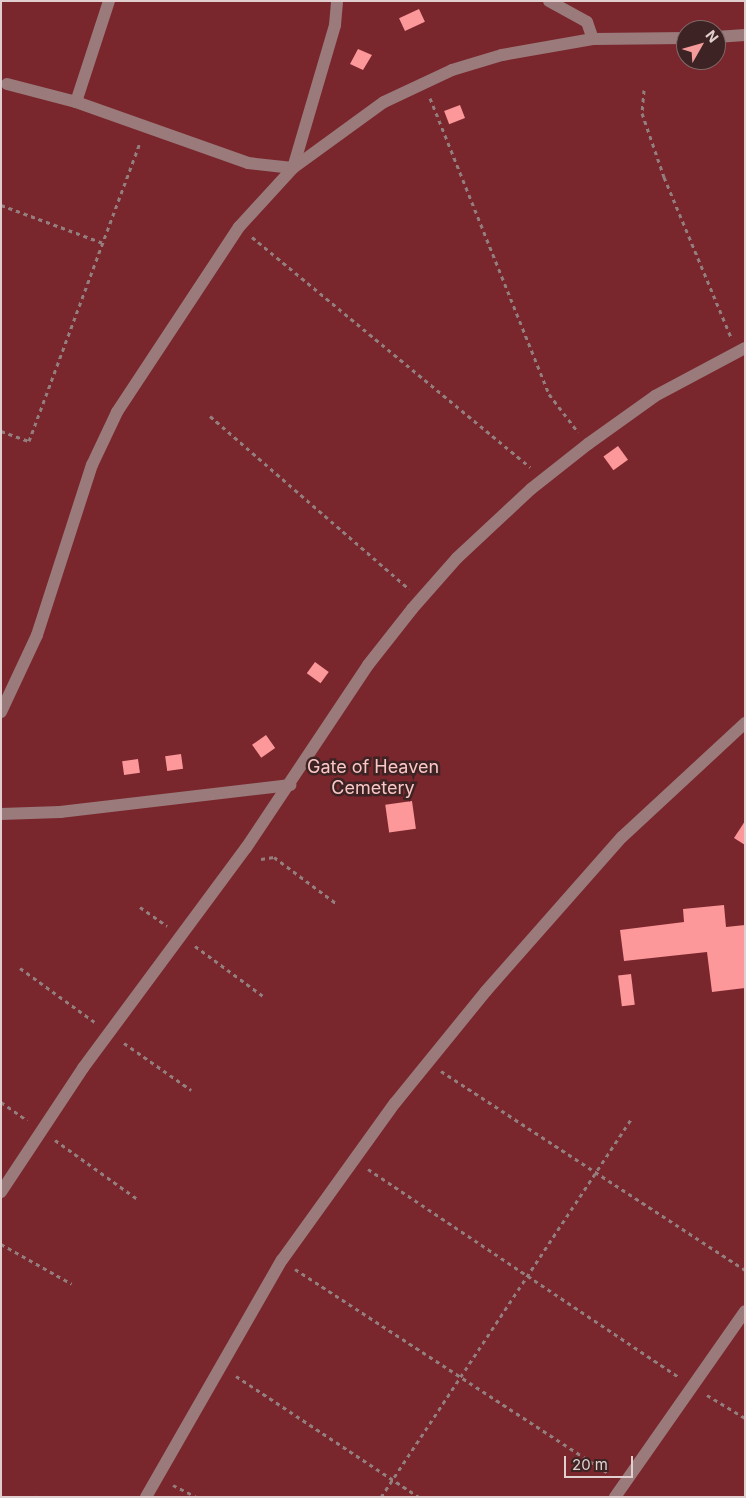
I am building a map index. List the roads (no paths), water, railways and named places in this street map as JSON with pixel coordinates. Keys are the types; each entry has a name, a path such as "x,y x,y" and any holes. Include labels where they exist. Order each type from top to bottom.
{"lane":[{"path":"76,102 109,1"},
{"path":"293,168 337,1"},
{"path":"549,1 587,22 593,40"},
{"path":"726,36 745,35"},
{"path":"1,712 37,635 92,465 113,421 239,227 293,168 384,102 424,83 502,55 593,40 676,38"},
{"path":"7,84 76,102 248,163 293,168"},
{"path":"1,1192 42,1130 290,785 368,665 421,599 457,558 545,478 588,444 655,396 741,349"},
{"path":"146,1497 219,1364 282,1260 354,1159 429,1062 622,837 745,723"},
{"path":"1,814 60,812 290,785"},
{"path":"616,1497 691,1385 745,1312"}],"park label":[{"name":"Gate of Heaven Cemetery","path":"373,778"}]}
